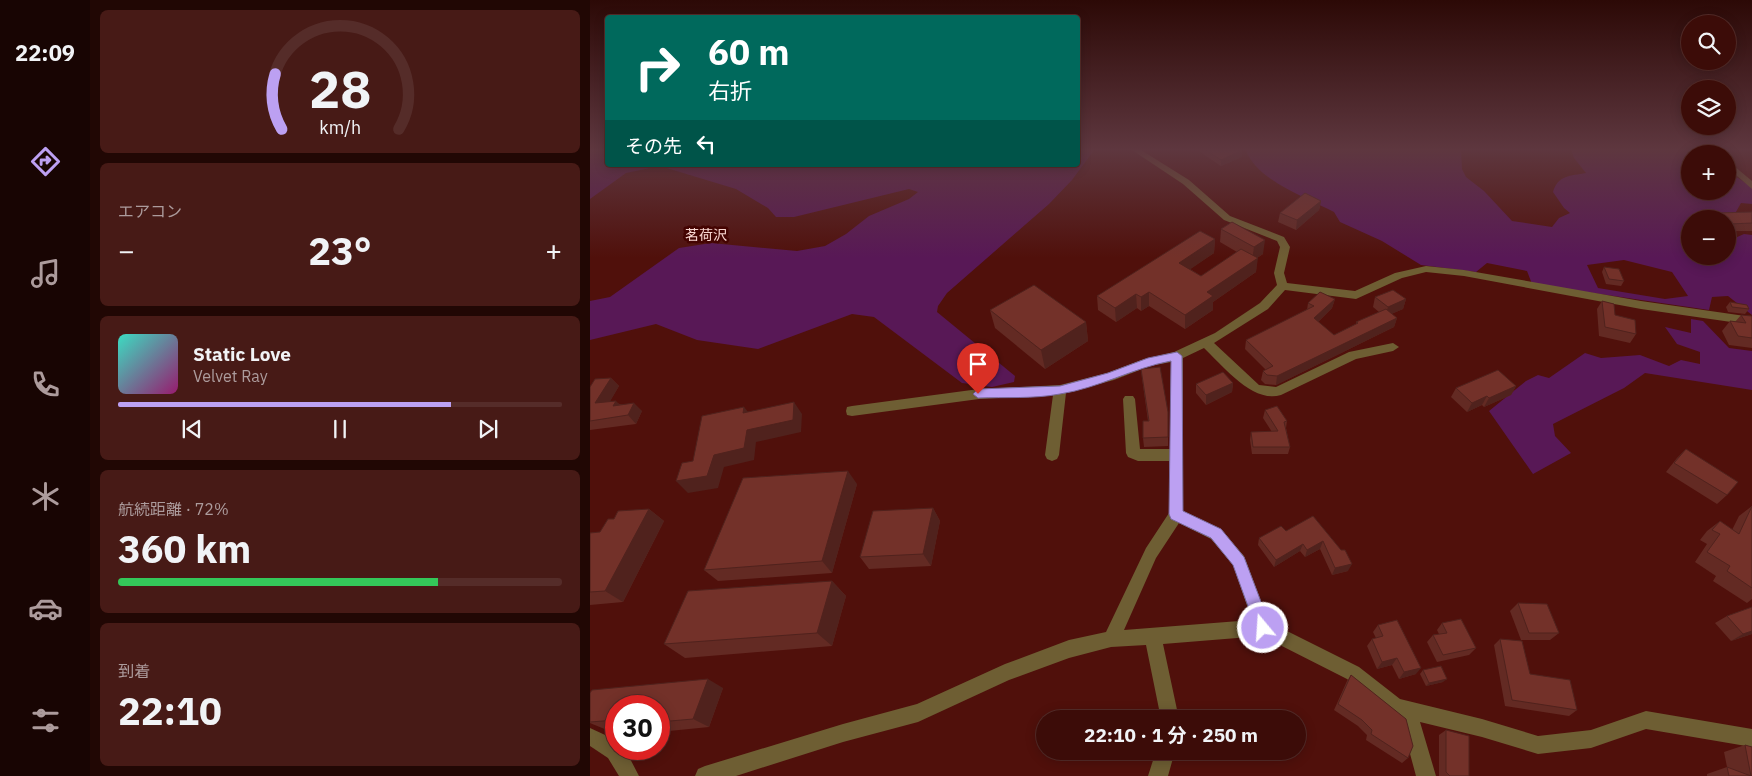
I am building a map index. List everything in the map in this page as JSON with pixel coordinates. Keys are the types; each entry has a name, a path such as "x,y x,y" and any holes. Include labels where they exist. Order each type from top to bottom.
{"street":[{"path":"1191,186 1227,218 1282,240 1285,247 1279,273 1282,286"},
{"path":"1282,286 1356,295 1399,275 1426,268 1752,322"},
{"path":"852,411 978,394 1060,390 1110,377 1148,362 1177,356 1219,336 1264,306 1282,286"},
{"path":"1205,342 1256,389 1277,392 1353,355 1393,347"},
{"path":"1111,639 1151,553 1176,514 1177,356"},
{"path":"1052,455 1060,390"},
{"path":"1129,399 1133,453 1138,455 1177,455"},
{"path":"1176,514 1216,534 1239,562 1263,628"},
{"path":"705,776 843,733 918,713 1005,673 1069,649 1111,639 1263,628 1353,673 1410,718 1426,776"},
{"path":"1153,636 1168,710"},
{"path":"1396,707 1482,728 1538,745 1591,739 1646,720 1752,738"},
{"path":"590,737 608,744 626,762 629,776"},
{"path":"1158,776 1163,760"}],"shaded area":[{"path":"590,186 608,186 590,199"},
{"path":"727,186 1066,186 1049,204 947,293 938,306 937,312 1015,376 1014,382 992,387 962,383 874,317 852,314 758,349 697,340 656,324 590,340 590,301 610,297 679,248 711,243 797,251 825,246 846,234 869,216 909,199 918,192 909,189 794,217 776,217 768,208 736,189"},
{"path":"1283,186 1478,186 1512,221 1552,227 1559,218 1570,213 1564,208 1553,192 1555,186 1681,186 1681,200 1736,200 1736,186 1751,186 1752,204 1741,203 1736,212 1736,210 1681,210 1681,265 1736,265 1736,238 1744,234 1752,235 1752,315 1728,296 1712,297 1709,310 1532,284 1527,271 1487,263 1476,272 1421,265 1382,241 1340,222 1334,212","holes":["1624,260 1672,272 1688,296 1665,299 1598,288 1587,265"]},
{"path":"1691,319 1703,321 1729,348 1752,351 1752,390 1645,373 1624,388 1553,424 1555,436 1571,453 1533,474 1489,411 1526,381 1538,375 1549,378 1585,353 1601,358 1640,355 1669,366 1681,360 1700,364 1700,352 1677,344 1665,327 1691,333"}],"building":[{"path":"1305,193 1321,201 1297,220 1280,213"},
{"path":"1736,212 1752,212 1752,223 1736,224"},
{"path":"1232,222 1265,240 1254,247 1221,229"},
{"path":"1200,231 1215,239 1179,263 1201,276 1241,249 1258,258 1207,292 1213,296 1185,315 1149,292 1141,297 1136,294 1115,308 1097,296"},
{"path":"1604,267 1619,269 1624,281 1609,279"},
{"path":"1034,285 1086,322 1041,350 990,310"},
{"path":"1393,290 1406,299 1388,307 1375,297"},
{"path":"1320,292 1335,299 1314,318 1334,335 1358,323 1356,322 1386,309 1397,318 1277,376 1267,375 1263,371 1273,366 1246,340 1314,306 1308,303"},
{"path":"1602,301 1614,304 1615,315 1635,320 1636,334 1605,327"},
{"path":"1730,302 1747,305 1749,309 1732,307"},
{"path":"1741,315 1752,316 1752,338 1738,336 1730,321 1746,323"},
{"path":"1160,367 1168,412 1168,437 1143,438 1143,421 1149,421 1141,369"},
{"path":"1498,370 1516,386 1472,403 1456,388"},
{"path":"1223,372 1233,383 1206,395 1196,384"},
{"path":"611,378 595,403 616,401 613,406 634,403 628,415 590,421 590,387 595,379"},
{"path":"794,402 793,420 747,430 744,448 714,455 707,476 676,481 682,463 693,461 702,416 744,407 743,413"},
{"path":"1277,406 1287,421 1284,422 1290,447 1253,447 1251,432 1278,431 1265,410"},
{"path":"1686,449 1738,482 1727,495 1674,463"},
{"path":"848,471 822,561 704,570 743,478"},
{"path":"1752,506 1752,588 1727,571 1730,566 1707,552 1720,534 1712,530 1720,521 1739,534"},
{"path":"933,508 923,554 860,557 873,511"},
{"path":"649,509 605,591 590,592 590,533 600,532 608,519 614,519 618,511"},
{"path":"1313,516 1341,550 1345,550 1352,564 1335,568 1323,541 1307,550 1303,544 1276,560 1259,538 1281,526 1286,531"},
{"path":"832,581 817,633 664,644 688,591"},
{"path":"1518,603 1547,604 1559,633 1529,633"},
{"path":"1752,607 1752,631 1743,634 1727,616"},
{"path":"1461,619 1476,648 1443,655 1433,635 1447,633 1442,623"},
{"path":"1397,620 1421,668 1404,672 1397,658 1382,662 1372,639 1383,636 1378,625"},
{"path":"1500,639 1522,641 1530,674 1570,680 1577,710 1512,700"},
{"path":"1441,666 1447,679 1429,683 1423,670"},
{"path":"1351,675 1406,719 1413,746 1408,758 1371,734 1372,730 1362,720 1338,704"},
{"path":"708,679 693,719 670,721 670,695 605,695 605,721 590,722 590,693 592,690"},
{"path":"1446,730 1469,736 1469,776 1450,776 1446,772"},
{"path":"1745,745 1752,747 1752,776 1751,776"},
{"path":"1727,767 1751,776 1729,776"}],"district":[{"name":"茗荷沢","path":"706,235"}],"route":[{"path":"978,394 1060,390 1110,377 1148,362 1177,356 1176,514 1216,534 1239,562 1263,628"}]}
